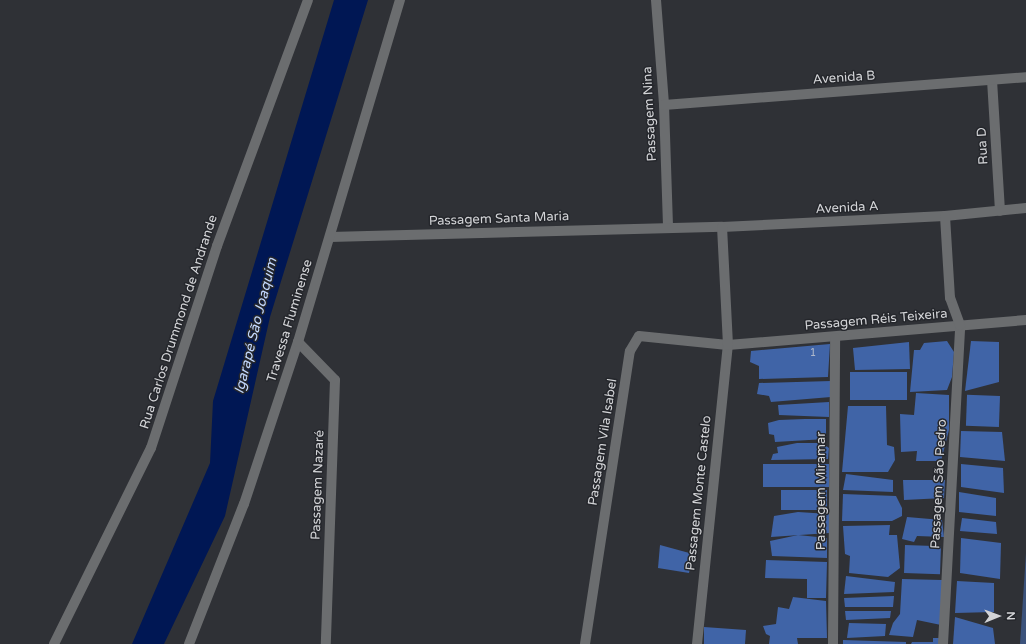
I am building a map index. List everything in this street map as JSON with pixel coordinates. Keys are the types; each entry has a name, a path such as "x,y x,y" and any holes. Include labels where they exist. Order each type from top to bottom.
{"street":[{"name":"Rua Carlos Drummond de Andrande","path":"54,644 151,448 217,246 308,0"},
{"name":"Travessa Fluminense","path":"188,644 244,504 298,342 400,0"},
{"name":"Passagem Nina","path":"656,0 664,105 668,226"},
{"name":"Avenida B","path":"664,105 1026,77"},
{"name":"Rua D","path":"992,80 1000,211"},
{"name":"Avenida A","path":"668,226 722,226 945,216 1026,208"},
{"path":"945,216 950,298 960,325"},
{"name":"Passagem Santa Maria","path":"330,237 668,226"},
{"name":"Passagem Monte Castelo","path":"697,644 728,345 722,226"},
{"name":"Passagem Réis Teixeira","path":"728,345 835,338 960,325 1026,320"},
{"name":"Passagem São Pedro","path":"943,644 960,325"},
{"name":"Passagem Vila Isabel","path":"585,644 630,352 635,340 639,336 728,345"},
{"name":"Passagem Miramar","path":"833,644 835,338"},
{"name":"Passagem Nazaré","path":"298,342 335,380 326,644"}],"shaded area":[{"path":"1026,553 1026,644 1020,644"}],"water":[{"name":"Igarapé São Joaquim","path":"334,0 368,0 270,317 225,516 164,644 132,644 210,463 213,401"}],"building":[{"path":"947,341 954,352 952,377 947,390 910,392 914,350 920,350 924,343"},
{"path":"971,341 999,342 999,382 965,391"},
{"path":"909,342 910,369 855,370 853,348"},
{"path":"830,344 828,377 759,379 759,366 750,362 751,351"},
{"path":"850,372 907,372 907,400 850,400"},
{"path":"831,381 831,397 771,402 769,396 757,394 759,383"},
{"path":"916,393 949,395 949,430 941,461 916,461 917,451 901,452 900,414 914,415"},
{"path":"967,395 1000,396 999,427 966,426"},
{"path":"829,402 829,417 779,415 778,405"},
{"path":"848,406 886,406 887,445 894,447 895,460 888,472 842,472"},
{"path":"826,419 826,439 775,442 774,435 769,434 768,423 779,420"},
{"path":"961,431 1002,432 1005,461 960,457"},
{"path":"797,443 822,443 829,448 828,459 771,460 773,454 778,453 777,447"},
{"path":"763,464 829,464 829,487 763,487"},
{"path":"961,464 1003,468 1004,493 961,487"},
{"path":"846,474 893,480 893,492 843,490"},
{"path":"903,480 945,480 944,498 904,500"},
{"path":"781,490 827,490 827,510 781,510"},
{"path":"959,492 996,498 996,516 959,512"},
{"path":"843,494 896,496 902,508 902,516 892,521 842,521"},
{"path":"798,512 829,514 829,533 771,537 774,516"},
{"path":"907,517 942,520 944,537 917,536 914,542 902,539"},
{"path":"962,518 996,522 997,534 960,531"},
{"path":"890,525 889,535 897,535 900,568 888,577 849,573 850,556 845,554 843,526"},
{"path":"798,535 827,538 827,558 772,556 770,541"},
{"path":"961,538 1001,543 1000,579 960,573"},
{"path":"660,545 693,554 689,573 658,568"},
{"path":"905,545 941,546 940,574 904,573"},
{"path":"766,560 827,562 826,598 807,598 807,579 765,578"},
{"path":"846,576 895,582 894,592 844,594"},
{"path":"902,579 942,580 941,625 917,620 913,637 889,635 893,623 900,614"},
{"path":"957,581 994,583 994,612 955,613"},
{"path":"894,596 893,607 845,607 844,598"},
{"path":"793,597 826,601 827,638 797,638 798,644 769,644 770,636 766,634 763,626 776,624 778,607 789,609"},
{"path":"845,611 891,611 890,618 846,620"},
{"path":"955,617 993,628 995,644 953,644"},
{"path":"849,623 886,624 885,636 847,638"},
{"path":"704,627 746,630 745,644 704,644"},
{"path":"933,638 939,638 939,644 911,644 912,642 933,642"},
{"path":"843,640 906,642 906,644 843,644"}]}
